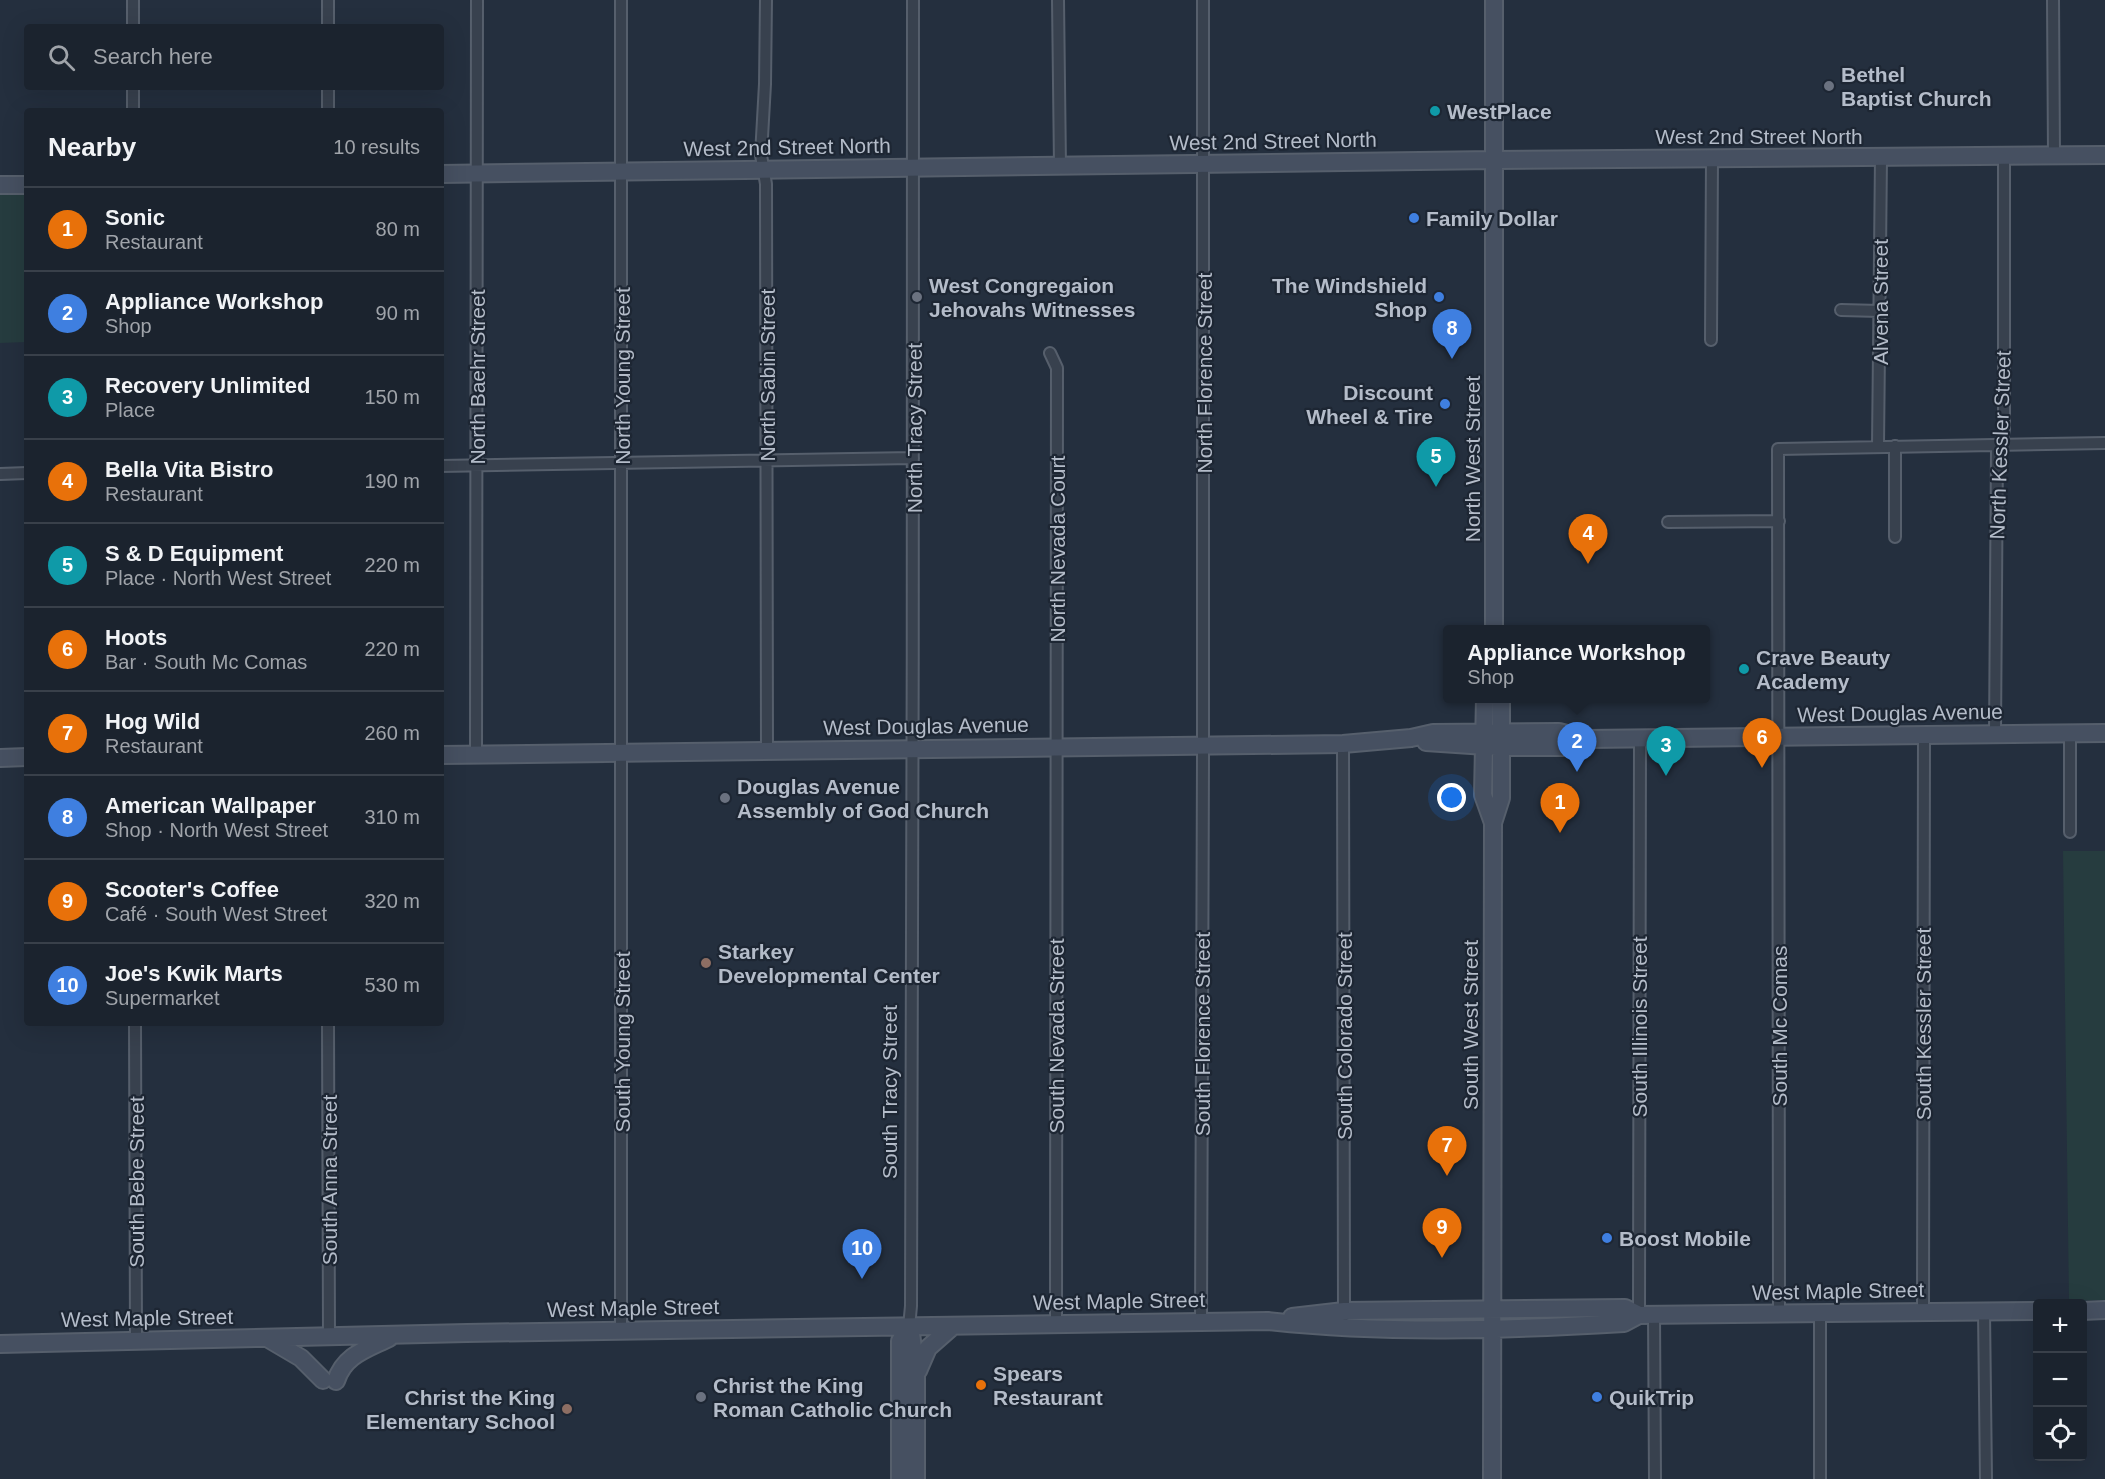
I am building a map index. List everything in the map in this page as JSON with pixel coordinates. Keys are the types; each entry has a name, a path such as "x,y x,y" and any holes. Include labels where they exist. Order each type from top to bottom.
{"street":[{"path":"133,0 133,24"},
{"path":"328,0 328,24"},
{"name":"North Baehr Street","path":"476,755 477,0"},
{"name":"North Young Street","path":"621,0 622,753"},
{"name":"North Sabin Street","path":"766,0 761,155 766,184 767,751"},
{"name":"North Tracy Street","path":"913,0 913,749"},
{"path":"1058,0 1060,166"},
{"name":"North Florence Street","path":"1203,0 1203,746"},
{"name":"North West Street","path":"1494,0 1494,625"},
{"path":"2053,0 2054,156"},
{"path":"133,90 133,108"},
{"path":"328,90 328,108"},
{"name":"West 2nd Street North","path":"444,174 1494,160 2105,155"},
{"name":"North Kessler Street","path":"1995,735 1997,447 2002,440 2004,429 2004,156"},
{"name":"Alvena Street","path":"1878,446 1881,157"},
{"path":"1711,340 1712,158"},
{"path":"0,185 24,185"},
{"path":"1841,310 1880,311"},
{"name":"North Nevada Court","path":"1050,353 1057,368 1056,747"},
{"path":"1878,446 2105,443"},
{"name":"South Mc Comas","path":"1779,1314 1778,449 1878,446"},
{"path":"1894,537 1895,446"},
{"path":"444,466 913,458"},
{"path":"0,474 24,473"},
{"path":"1668,522 1779,521"},
{"path":"1486,703 1493,740"},
{"path":"1493,740 1500,703"},
{"name":"West Douglas Avenue","path":"444,755 1343,744 1411,738 1432,744 1559,732 1587,739 2105,733"},
{"path":"2070,734 2070,832"},
{"name":"South Kessler Street","path":"1923,1312 1924,735"},
{"name":"South Illinois Street","path":"1640,739 1647,1315 1655,1479"},
{"name":"South West Street","path":"1492,1479 1493,823 1483,795 1493,740"},
{"name":"South Colorado Street","path":"1343,744 1344,1328"},
{"name":"South Florence Street","path":"1200,1323 1203,746"},
{"name":"South Nevada Street","path":"1056,747 1056,1324"},
{"name":"South Tracy Street","path":"913,749 911,1306 909,1327 914,1341 916,1378 916,1479"},
{"name":"South Young Street","path":"621,1331 622,753"},
{"path":"0,758 24,757"},
{"name":"South Bebe Street","path":"135,1026 136,1341"},
{"name":"South Anna Street","path":"328,1026 329,1336"},
{"name":"West Maple Street","path":"0,1344 329,1336 1200,1323 1268,1321 1344,1311 1491,1308 1625,1308 1647,1315 2033,1311"},
{"path":"1417,1310 1417,1329"},
{"path":"2087,1311 2105,1310"},
{"path":"1984,1312 1986,1479"},
{"path":"1820,1313 1820,1479"},
{"name":"West Maple Street","path":"1268,1321 1344,1328 1491,1330 1624,1323 1647,1315"},
{"path":"916,1378 928,1348 952,1326"},
{"name":"South Tracy Street","path":"900,1479 900,1341 909,1327"},
{"path":"266,1338 301,1358 330,1380 352,1356 395,1335"}],"green space":[{"path":"24,192 24,342 0,343 0,193"},
{"path":"2063,851 2105,851 2105,1300 2069,1299"}],"place":[{"name":"Bethel Baptist Church","path":"1829,86"},
{"name":"WestPlace","path":"1435,111"},
{"name":"Family Dollar","path":"1414,218"},
{"name":"West Congregaion Jehovahs Witnesses","path":"917,297"},
{"name":"The Windshield Shop","path":"1439,297"},
{"name":"American Wallpaper","path":"1452,359"},
{"name":"Discount Wheel & Tire","path":"1445,404"},
{"name":"S & D Equipment","path":"1436,487"},
{"name":"Bella Vita Bistro","path":"1588,564"},
{"name":"Crave Beauty Academy","path":"1744,669"},
{"name":"Hoots","path":"1762,768"},
{"name":"Appliance Workshop","path":"1577,772"},
{"name":"Recovery Unlimited","path":"1666,776"},
{"name":"Douglas Avenue Assembly of God Church","path":"725,798"},
{"name":"Sonic","path":"1560,833"},
{"name":"Starkey Developmental Center","path":"706,963"},
{"name":"Hog Wild","path":"1447,1176"},
{"name":"Boost Mobile","path":"1607,1238"},
{"name":"Scooter's Coffee","path":"1442,1258"},
{"name":"Joe's Kwik Marts","path":"862,1279"},
{"name":"Spears Restaurant","path":"981,1385"},
{"name":"Christ the King Roman Catholic Church","path":"701,1397"},
{"name":"QuikTrip","path":"1597,1397"},
{"name":"Christ the King Elementary School","path":"567,1409"}]}
